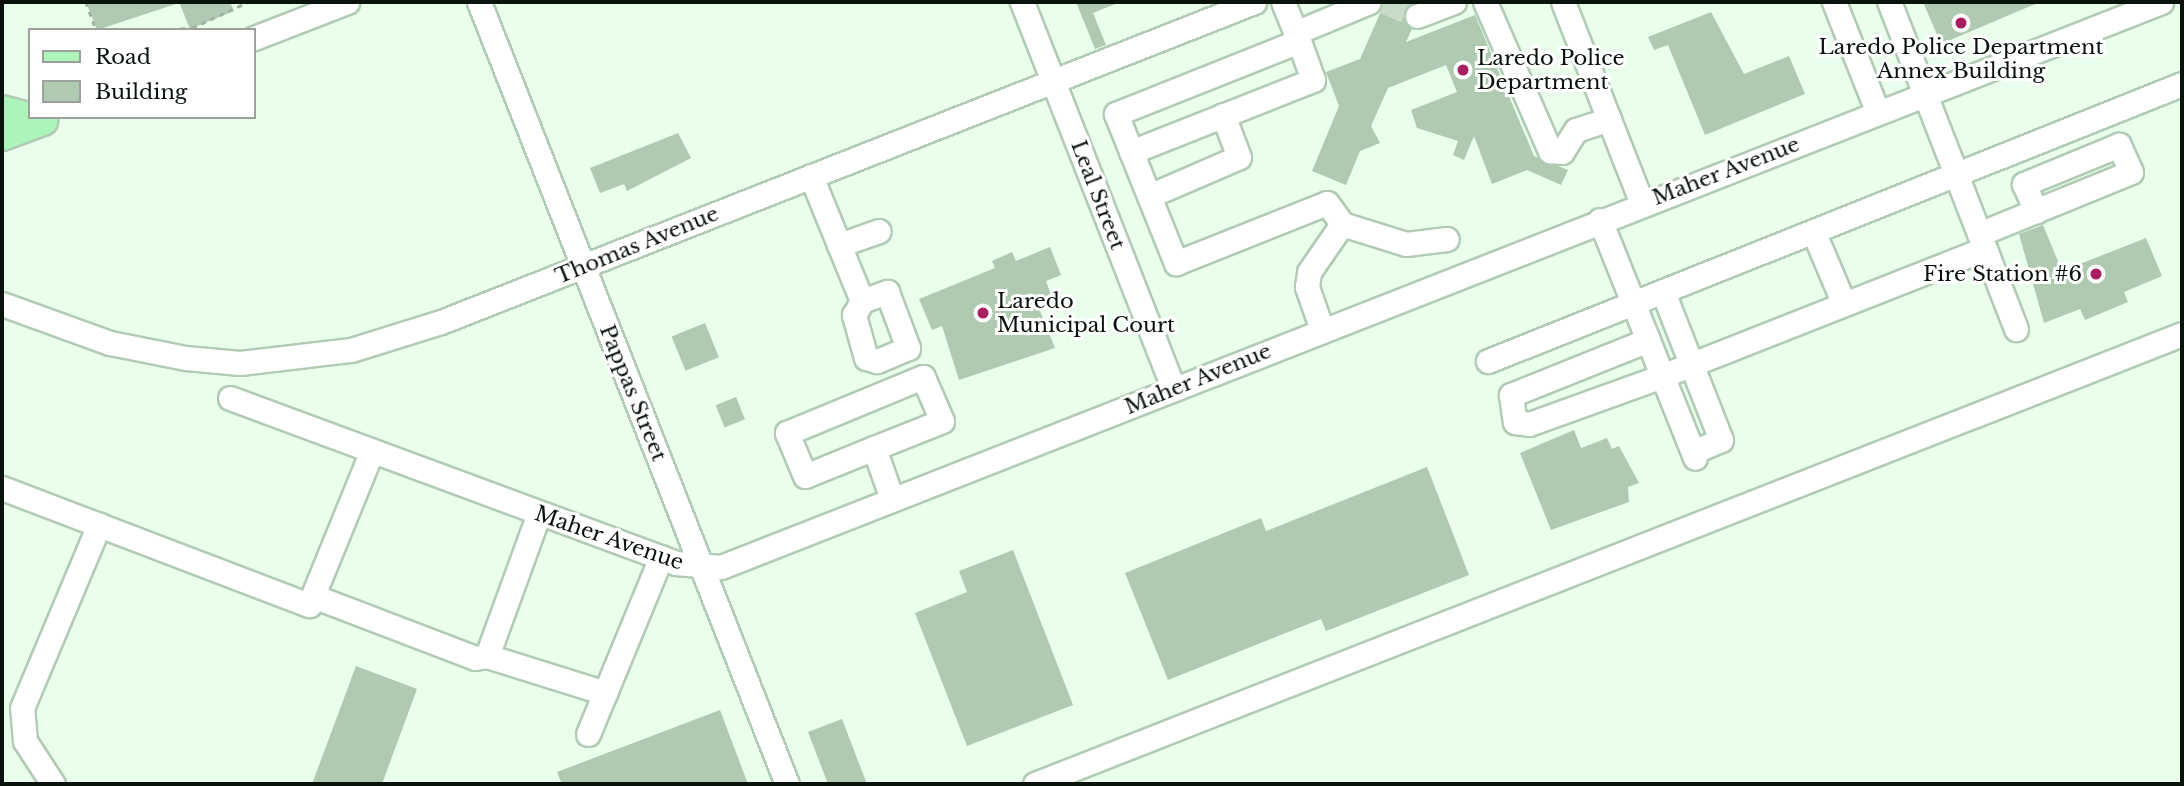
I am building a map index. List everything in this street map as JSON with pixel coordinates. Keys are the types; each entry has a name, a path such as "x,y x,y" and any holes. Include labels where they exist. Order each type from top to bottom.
{"main road":[{"path":"2,110 28,115"},
{"path":"2,136 48,119"}],"street":[{"path":"256,37 347,2"},
{"name":"Pappas Street","path":"479,2 787,784"},
{"name":"Leal Street","path":"1022,2 1174,389"},
{"name":"Thomas Avenue","path":"2,304 110,343 186,358 263,362 401,336 1254,2"},
{"path":"1131,152 1313,80 1283,2"},
{"path":"1368,2 1297,37 1116,114 1175,263 1327,203 1342,224 1406,244 1447,239"},
{"path":"1417,16 1454,2"},
{"path":"1485,2 1549,151 1562,152 1576,131 1609,119"},
{"path":"1563,2 1642,204"},
{"path":"1834,2 1878,113"},
{"path":"1889,2 2016,328"},
{"name":"Maher Avenue","path":"230,398 539,513 703,570 892,499 2161,2"},
{"path":"1488,361 2182,84"},
{"path":"1149,196 1239,157 1223,116"},
{"path":"811,176 862,301"},
{"path":"1648,340 1511,395 1508,406 1515,422 1529,424 1662,376 1844,304 1982,242 2035,211"},
{"path":"1600,220 1694,455 1721,440 1663,292"},
{"path":"1322,330 1307,287 1309,272 1342,224"},
{"path":"839,245 879,231"},
{"path":"1814,233 1844,304"},
{"path":"1035,784 2182,334"},
{"path":"923,377 942,421 874,448 804,476 787,433 923,377"},
{"path":"874,448 892,499"},
{"path":"2,488 309,606 372,451"},
{"path":"487,656 539,513"},
{"path":"53,784 25,741 22,708 99,525"},
{"path":"588,734 661,557"},
{"path":"313,596 475,658 487,656 605,693"}],"path":[{"path":"86,2 95,28"},
{"path":"192,28 248,2"}],"building":[{"path":"86,2 179,3 103,28 96,28"},
{"path":"179,2 230,2 234,11 190,28"},
{"path":"1076,2 1120,2 1093,13 1106,45 1095,49"},
{"path":"1385,2 1415,2 1403,13 1412,29 1406,42 1475,15 1534,156 1568,170 1561,185 1527,170 1492,184 1474,136 1464,160 1453,155 1458,141 1417,128 1411,110 1457,92 1446,65 1388,88 1371,126 1380,143 1360,151 1346,185 1312,171 1339,106 1326,72 1360,59"},
{"name":"Laredo Police Department Annex Building","path":"1923,2 2040,2 1941,44"},
{"path":"1711,12 1744,74 1789,56 1805,94 1705,135 1668,45 1654,50 1648,37"},
{"path":"678,133 691,158 627,191 624,184 600,193 590,168"},
{"name":"Fire Station #6","path":"2043,225 2062,271 2146,238 2162,276 2124,292 2128,302 2085,320 2080,309 2044,323 2019,234"},
{"name":"Laredo Municipal Court","path":"1050,247 1061,275 1046,281 1051,295 1036,301 1055,348 959,380 942,326 932,330 919,299 995,268 992,261 1012,252 1016,261"},
{"path":"705,323 719,357 685,371 672,336"},
{"path":"736,397 745,419 725,427 716,405"},
{"path":"1574,430 1581,448 1607,438 1612,449 1619,446 1639,483 1628,487 1629,502 1551,530 1520,453"},
{"path":"1427,467 1469,575 1326,631 1321,619 1168,680 1125,573 1261,518 1266,531"},
{"path":"1013,550 1073,705 967,746 915,613 967,592 959,571"},
{"path":"356,666 417,689 382,784 312,784"},
{"path":"720,710 748,784 562,784 557,772"},
{"path":"842,719 867,784 828,784 808,732"}],"tunnel":[{"path":"1385,2 1417,16"}],"place":[{"name":"Laredo Police Department Annex Building","path":"1961,23"},
{"name":"Laredo Police Department","path":"1463,70"},
{"name":"Fire Station #6","path":"2096,274"},
{"name":"Laredo Municipal Court","path":"983,313"}]}
